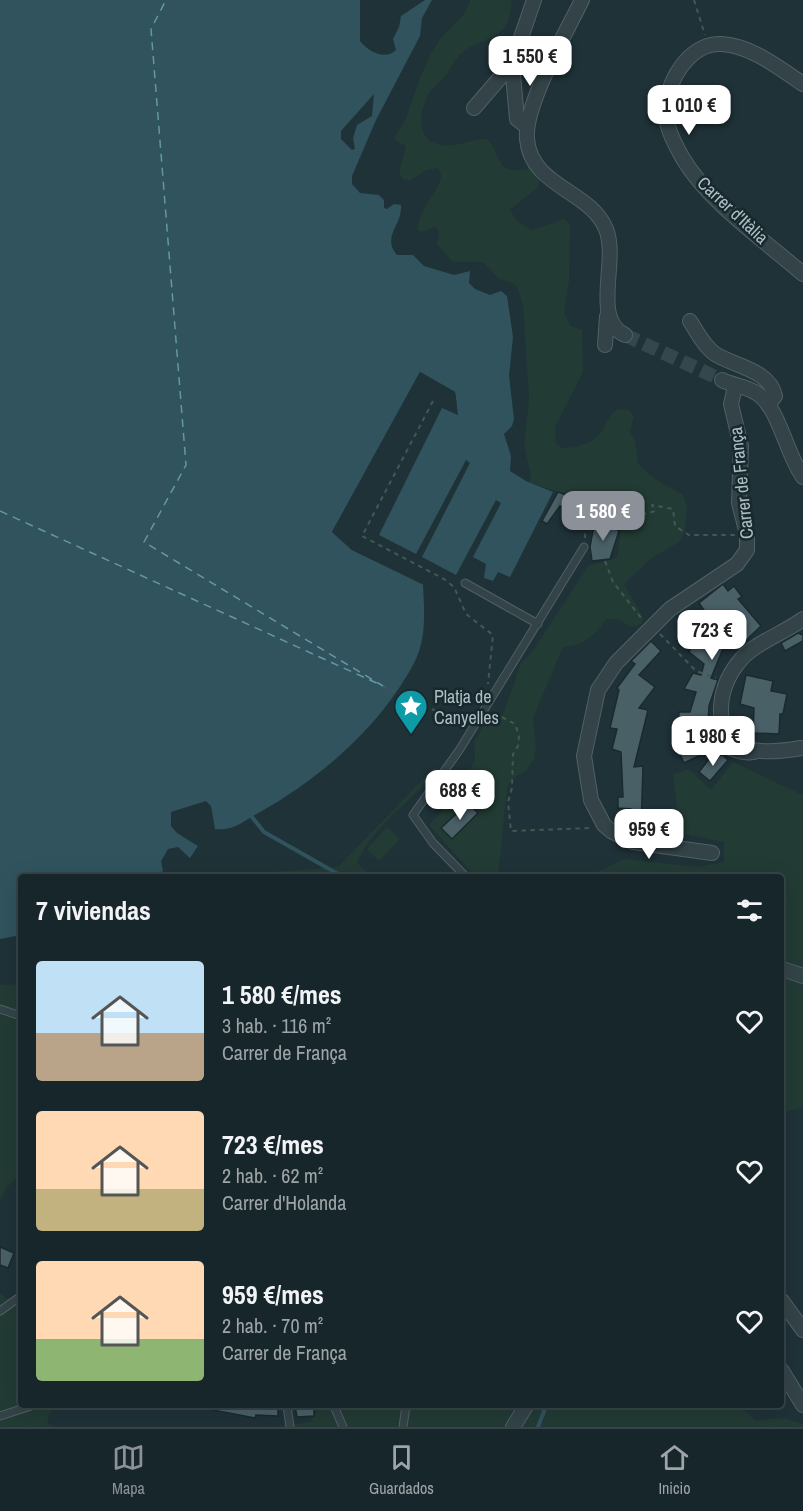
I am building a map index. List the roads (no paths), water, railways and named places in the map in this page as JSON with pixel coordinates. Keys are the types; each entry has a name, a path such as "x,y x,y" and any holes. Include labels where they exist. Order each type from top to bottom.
{"street":[{"path":"474,108 512,64 534,0"},
{"path":"582,0 535,100 527,127 528,148 539,169 590,208 606,228 611,262 605,345"},
{"name":"Carrer d'Itàlia","path":"803,84 755,53 734,45 708,46 685,62 669,90 666,113 670,133 689,168 715,197 803,274"},
{"path":"512,64 517,119 527,127"},
{"path":"607,316 613,327 625,335"},
{"path":"690,321 712,352 753,371 771,386 775,396 768,405 803,477"},
{"name":"Carrer de França","path":"712,853 633,842 620,837 604,825 591,800 584,756 596,700 603,681 634,643 670,609 737,564 747,550 747,534 739,503 741,446 731,404 729,383 753,391 768,405"},
{"path":"801,748 776,753 736,744 724,733 721,716 723,693 732,673 745,656 803,619"},
{"path":"784,970 803,976"},
{"path":"784,1304 803,1330"},
{"path":"784,1374 803,1405"},
{"path":"513,1427 525,1408"}],"lane":[{"path":"463,874 433,843 413,814 472,728 584,547"},
{"path":"465,583 538,624"},
{"path":"708,729 713,739 733,753 754,756 764,751"},
{"path":"0,1009 18,1015"},
{"path":"0,1311 18,1298"},
{"path":"0,1416 25,1408"},
{"path":"287,1408 290,1427"},
{"path":"335,1408 343,1427"},
{"path":"404,1427 406,1408"}],"water":[{"path":"0,0 360,0 360,41 372,51 386,55 396,50 393,39 401,16 425,0 432,0 422,18 420,36 376,120 352,176 352,184 360,193 379,195 384,200 384,208 387,209 394,204 401,205 401,212 391,242 397,255 413,255 424,266 454,275 470,271 469,283 475,289 490,295 501,291 507,296 513,337 509,376 514,419 512,426 504,434 511,456 510,471 526,481 553,492 510,577 498,572 493,581 484,578 486,564 473,557 501,503 496,500 456,575 422,557 470,463 466,460 416,554 379,535 442,408 458,415 455,392 420,372 332,532 352,550 423,584 424,623 419,652 402,684 368,727 327,766 283,798 239,825 215,829 211,806 206,801 171,812 171,826 177,833 198,846 190,858 178,847 168,849 161,861 163,871 157,874 18,874 18,936 0,939","holes":["374,94 372,116 357,125 353,138 355,149 352,150 341,139 341,131"]}],"waterway":[{"path":"252,817 264,832 338,874"},
{"path":"538,1427 545,1408"}],"tunnel":[{"path":"625,335 722,380"}],"place":[{"name":"Platja de Canyelles","path":"411,735"}]}
